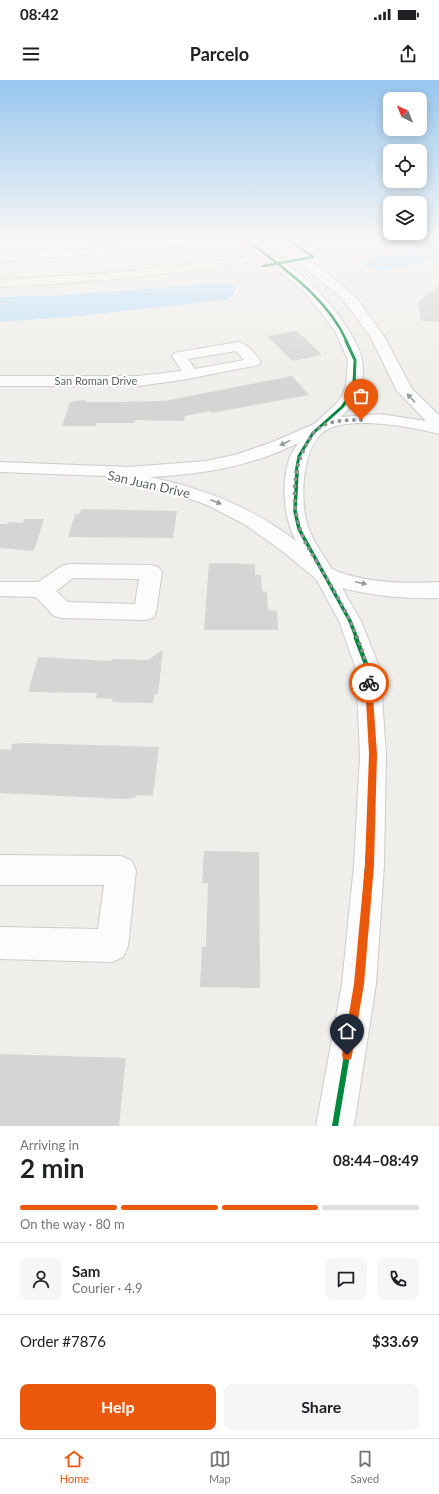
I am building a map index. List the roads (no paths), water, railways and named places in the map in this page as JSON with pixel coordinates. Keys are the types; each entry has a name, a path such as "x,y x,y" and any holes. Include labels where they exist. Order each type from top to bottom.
{"street":[{"path":"308,289 321,302 342,331 355,360 354,385 350,396 342,407 313,433 299,456 295,480 295,511 299,528 305,542 350,621 368,669 373,754 369,865 359,984 335,1126"},
{"path":"339,289 353,303 377,336 404,391 439,424"},
{"name":"San Roman Drive","path":"0,381 138,381 191,373"},
{"name":"San Juan Drive","path":"0,467 97,472 166,470 233,461 282,444 320,426 343,420 380,420 421,423 439,429"},
{"name":"San Juan Drive","path":"97,472 174,487 218,502 260,524 323,573 364,584 395,589 439,590"},
{"path":"0,589 42,590"},
{"path":"0,870 122,871 112,946 0,943"}],"water":[{"path":"145,289 236,289 232,296 225,300 78,316 0,322 0,297 65,295"}]}
